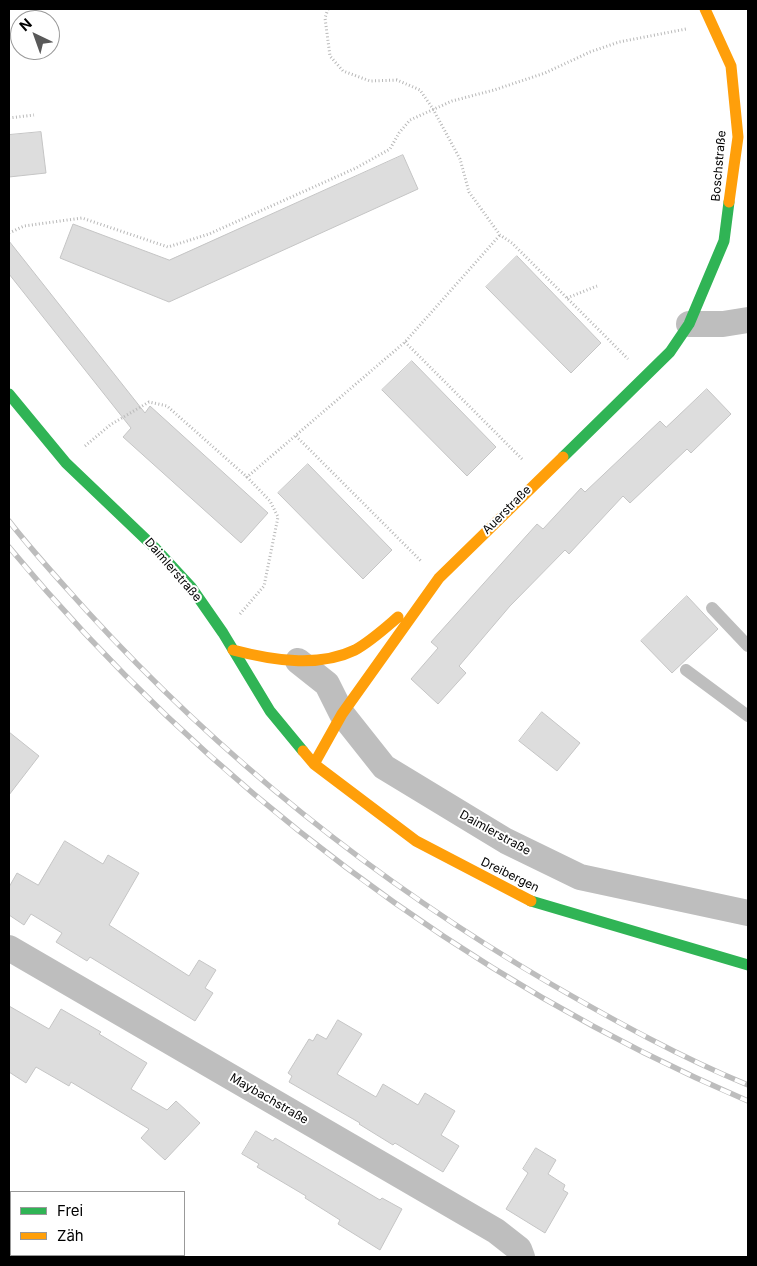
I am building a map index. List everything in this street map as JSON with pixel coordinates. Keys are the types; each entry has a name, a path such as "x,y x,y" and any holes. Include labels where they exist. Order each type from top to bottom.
{"street":[{"name":"Boschstraße","path":"689,324 724,241 738,137 731,66 704,9"},
{"path":"689,324 723,324 748,320"},
{"name":"Auerstraße","path":"314,764 342,714 439,578 540,477 670,352 689,324"},
{"name":"Daimlerstraße","path":"9,394 66,463 155,548 191,587 223,633 270,711 314,764"},
{"path":"233,650 255,656 298,661 342,655 372,638 410,607 439,578"},
{"name":"Daimlerstraße","path":"298,661 327,684 342,714 384,767 506,841 580,877 748,913"},
{"name":"Dreibergen","path":"314,764 416,841 523,899 660,941 748,965"},
{"name":"Maybachstraße","path":"9,948 496,1231 519,1250 522,1257"}],"lane":[{"path":"732,79 748,74"},
{"path":"712,608 748,646"},
{"path":"686,670 748,716"}],"path":[{"path":"328,9 325,18 330,56 343,71 370,81 397,80 420,90 433,109 460,159 469,192 500,235 512,243 645,377"},
{"path":"9,232 24,226 82,218 168,247 209,234 356,168 390,149 399,133 410,120 452,101 494,90 545,73 590,52 619,42 712,24"},
{"path":"9,118 34,116"},
{"path":"247,477 405,342 500,235"},
{"path":"566,298 597,286"},
{"path":"405,342 540,477"},
{"path":"66,463 110,425 149,402 167,406 247,477 270,501 278,517 264,586 223,633"},
{"path":"296,436 439,578"}],"building":[{"path":"41,132 46,173 9,177 9,135"},
{"path":"403,155 418,189 169,302 60,258 73,224 169,260"},
{"path":"9,241 145,413 150,406 268,513 241,543 123,437 131,428 9,274"},
{"path":"517,256 601,343 571,373 486,287"},
{"path":"412,361 496,447 467,476 382,390"},
{"path":"707,389 731,414 691,453 687,449 630,503 623,496 569,554 565,550 510,606 459,666 466,673 438,704 411,679 438,648 431,642 537,524 543,529 581,488 585,492 660,421 666,427"},
{"path":"308,464 392,550 363,579 278,493"},
{"path":"687,596 718,629 672,673 641,641"},
{"path":"542,712 580,743 557,771 519,741"},
{"path":"9,732 39,756 9,795"},
{"path":"65,841 103,864 108,855 139,873 109,925 189,976 199,960 216,970 205,988 213,993 195,1021 90,957 87,961 56,942 62,933 31,914 24,925 9,915 9,887 17,873 38,885"},
{"path":"9,1006 49,1029 61,1009 101,1032 99,1034 147,1063 131,1089 167,1110 176,1101 200,1123 165,1160 141,1138 149,1129 71,1082 69,1086 36,1067 26,1083 9,1072"},
{"path":"338,1020 362,1034 337,1074 376,1097 383,1084 418,1105 425,1093 455,1111 441,1135 459,1146 443,1172 395,1143 393,1145 360,1123 289,1082 292,1076 288,1073 309,1039 313,1041 317,1034 326,1039"},
{"path":"256,1131 273,1141 275,1138 380,1200 382,1198 402,1209 380,1250 338,1224 340,1220 305,1198 306,1196 257,1167 259,1164 242,1154"},
{"path":"536,1148 556,1160 548,1174 565,1185 563,1190 568,1193 545,1233 506,1209 528,1173 523,1169"}],"railway":[{"path":"9,521 86,610 191,717 304,815 424,904 551,984 648,1038 748,1085"},
{"path":"9,547 85,634 167,716 254,794 346,867 442,935 541,997 644,1052 748,1101"}],"traffic: fast":[{"path":"563,457 670,352 689,324 724,241 729,202"},
{"path":"9,394 66,463 155,548 191,587 223,633 270,711 303,751"},
{"path":"531,901 748,965"}],"traffic: slow":[{"path":"705,9 731,66 738,137 729,202"},
{"path":"314,764 342,714 439,578 563,457"},
{"path":"233,650 279,659 310,661 326,659 341,656 355,650 372,639 398,617"},
{"path":"303,751 314,764 416,841 531,901"}]}
